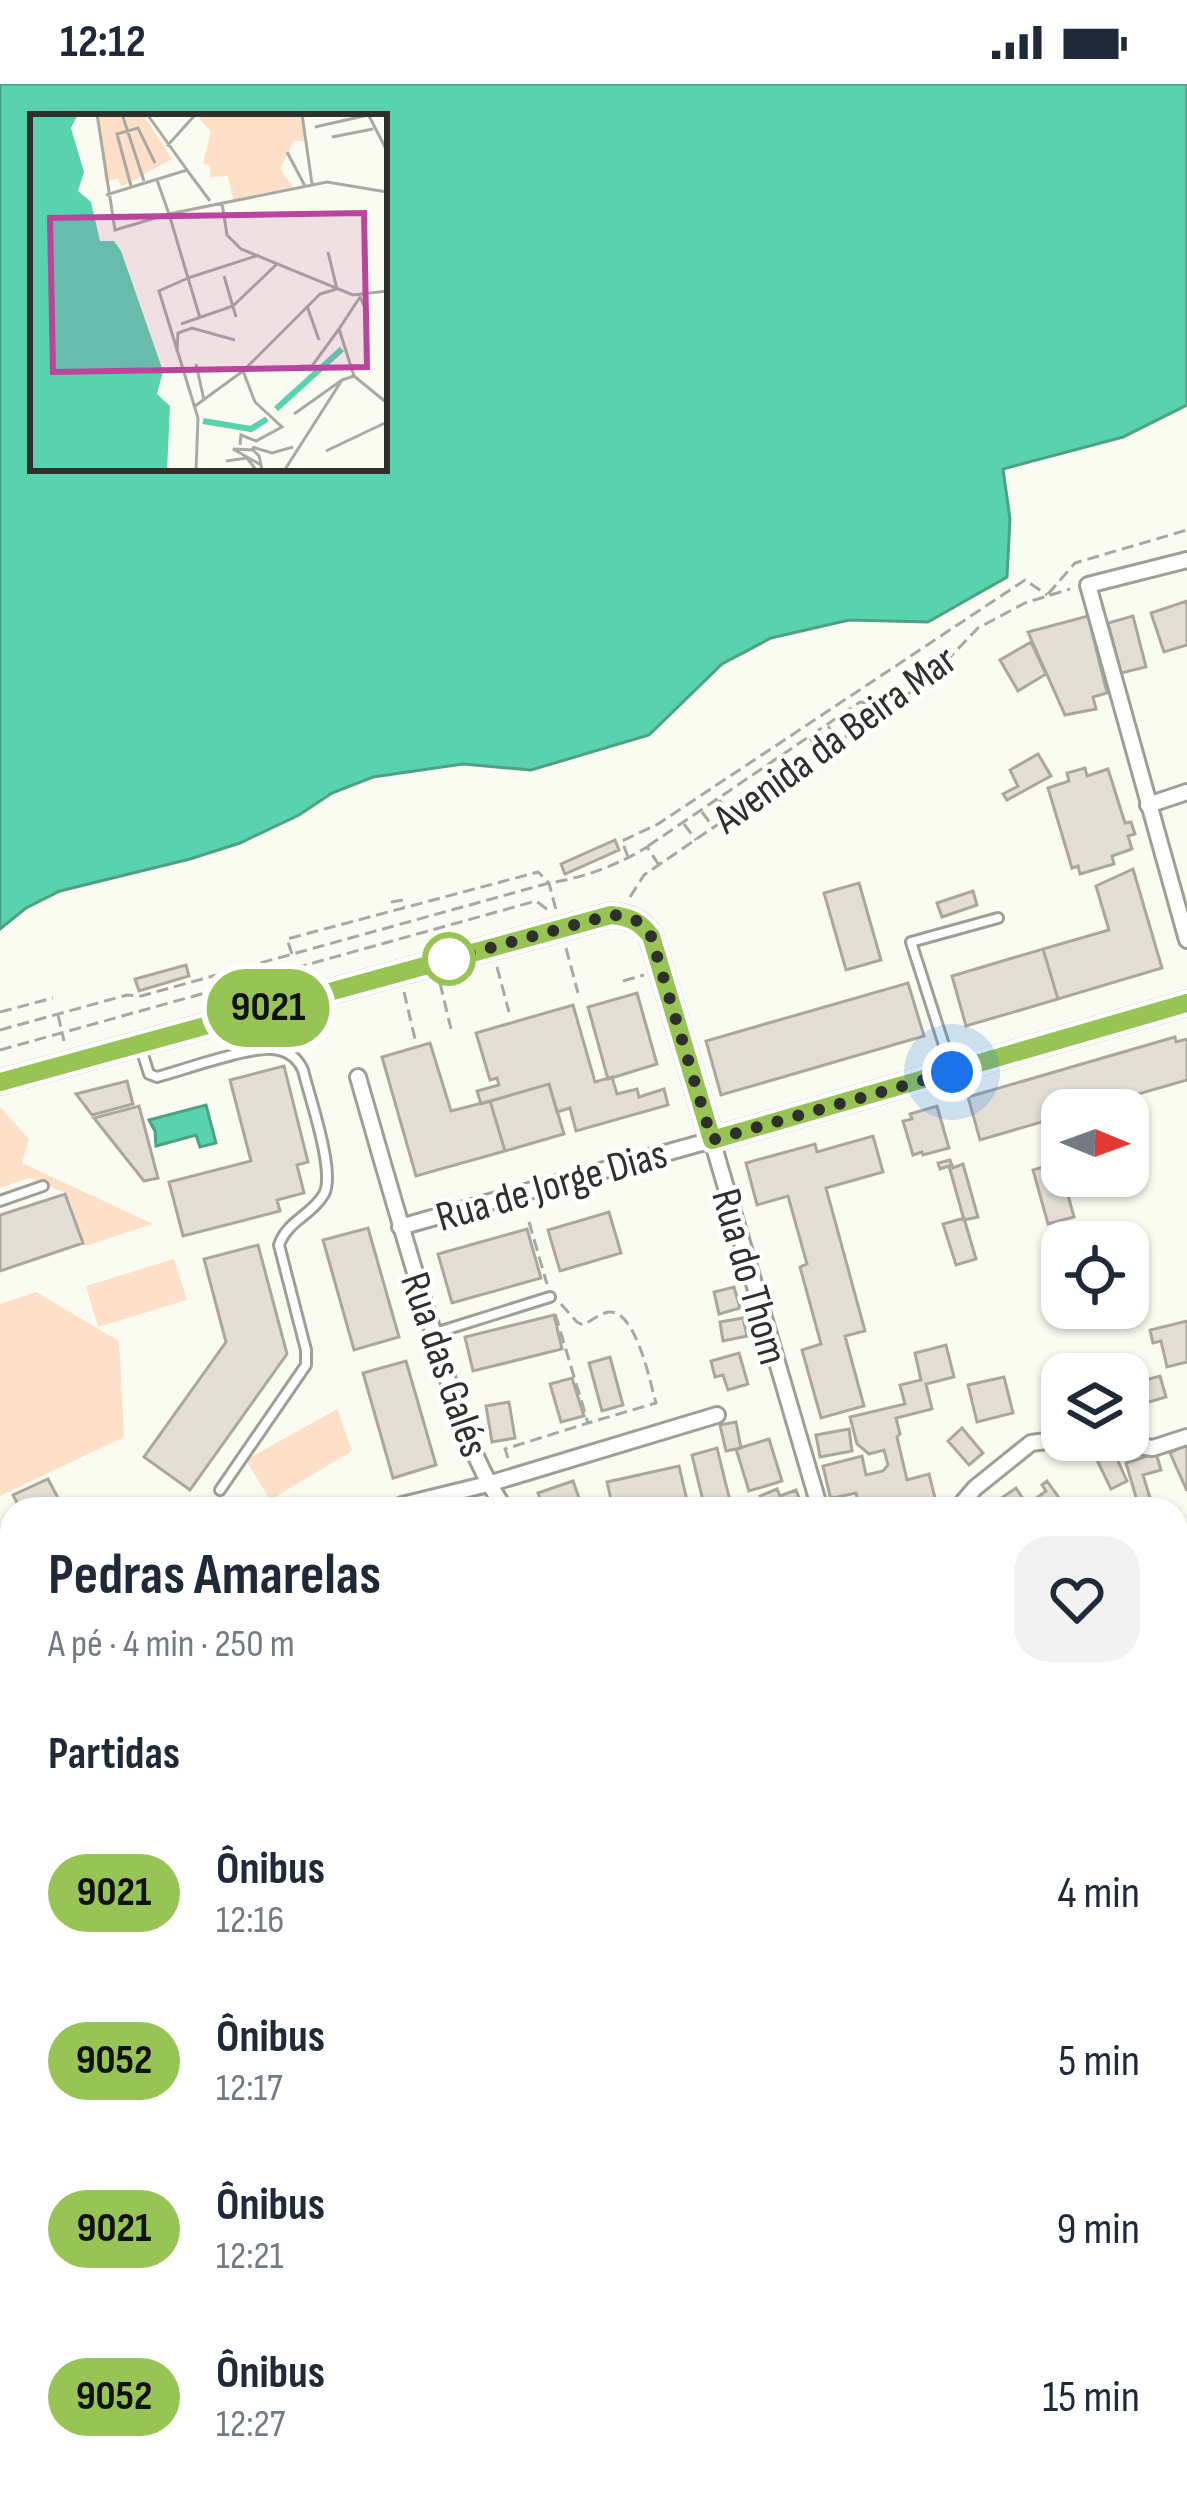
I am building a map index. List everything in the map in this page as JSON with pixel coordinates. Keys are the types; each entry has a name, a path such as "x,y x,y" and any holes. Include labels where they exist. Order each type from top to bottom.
{"main road":[{"path":"0,1082 611,915 628,906"},
{"name":"Rua do Thom","path":"628,906 651,936 712,1140"},
{"name":"Rua de Jorge Dias","path":"712,1140 1187,1003"}],"street":[{"path":"1187,560 1088,585 1187,940"},
{"path":"1148,805 1187,792"},
{"name":"Rua das Galés","path":"358,1077 456,1407 497,1497"},
{"name":"Rua de Jorge Dias","path":"400,1226 712,1140"},
{"name":"Rua do Thom","path":"712,1140 816,1497"},
{"path":"435,1497 717,1415"},
{"path":"1149,1447 1187,1437"},
{"path":"967,1497 1030,1443 1041,1442"}],"lane":[{"path":"952,1072 911,942 998,918"},
{"path":"140,1044 149,1074 157,1077 259,1049 287,1052 303,1070 328,1179 325,1192 283,1233 279,1244 306,1365 220,1490"},
{"path":"0,1201 44,1186"},
{"path":"434,1333 550,1297"}],"path":[{"path":"1047,595 1075,563 1187,530"},
{"name":"Avenida da Beira Mar","path":"628,859 622,841 652,827 1025,580 1047,595"},
{"name":"Avenida da Beira Mar","path":"628,906 644,875 927,681 978,628 1025,603 1088,585"},
{"path":"0,1030 127,995 141,997 569,880 628,859 860,702 890,706"},
{"path":"827,725 839,742"},
{"path":"809,736 821,754"},
{"path":"767,766 779,783"},
{"path":"718,799 730,816"},
{"path":"701,810 713,827"},
{"path":"683,823 696,840"},
{"path":"647,847 659,865"},
{"path":"292,954 287,939 538,872 549,883"},
{"path":"495,898 499,911"},
{"path":"391,902 403,900 405,908"},
{"path":"0,1050 536,901 547,909"},
{"path":"414,920 418,934"},
{"path":"337,942 340,956"},
{"path":"496,966 509,1012"},
{"path":"226,973 230,986"},
{"path":"623,981 638,977"},
{"path":"440,981 452,1029"},
{"path":"178,986 182,1000"},
{"path":"403,991 416,1040"},
{"path":"0,1012 53,998"},
{"path":"58,1014 69,1062"},
{"path":"529,1222 587,1423"},
{"path":"514,1476 506,1450 656,1403 632,1329 621,1315 604,1312 584,1325 550,1297"}],"shaded area":[{"path":"0,84 1187,84 1187,405 1123,437 1003,469 1010,519 1007,577 928,622 849,620 771,638 722,664 649,735 531,770 463,764 373,777 332,793 240,843 60,891 26,908 0,929"},
{"path":"206,1105 216,1143 200,1147 196,1135 156,1146 149,1120"},
{"path":"0,1107 29,1139 22,1163 153,1224 85,1246 66,1193 30,1178 0,1188"},
{"path":"174,1259 187,1300 98,1327 86,1286"},
{"path":"36,1292 119,1341 124,1437 0,1496 0,1304"},
{"path":"337,1409 352,1451 275,1497 268,1497 246,1460"}],"building":[{"path":"1187,601 1187,645 1164,652 1151,613"},
{"path":"1088,616 1107,693 1093,697 1096,709 1065,715 1028,632"},
{"path":"1133,616 1146,667 1121,673 1108,623"},
{"path":"1031,642 1046,674 1018,691 1000,660"},
{"path":"1038,754 1051,776 1007,800 1003,794 1018,786 1010,770"},
{"path":"1085,768 1087,776 1108,769 1125,823 1131,822 1135,834 1128,836 1132,849 1112,856 1114,864 1080,874 1078,866 1072,868 1048,788 1069,781 1067,773"},
{"path":"615,840 619,850 565,874 561,864"},
{"path":"1133,869 1162,968 1058,999 1043,949 1109,930 1096,886"},
{"path":"859,883 881,960 846,970 824,893"},
{"path":"973,891 977,905 942,917 937,903"},
{"path":"1043,949 1058,999 966,1026 952,976"},
{"path":"186,965 189,976 139,991 135,979"},
{"path":"908,983 924,1036 721,1095 706,1041"},
{"path":"637,993 657,1064 608,1079 588,1007"},
{"path":"573,1005 595,1082 612,1077 617,1094 637,1089 639,1097 664,1089 668,1105 576,1131 570,1108 557,1112 549,1084 481,1104 477,1091 499,1085 497,1078 490,1080 476,1033"},
{"path":"1175,1037 1176,1042 1187,1039 1187,1080 1149,1091 1041,1089 1041,1122 980,1140 968,1097"},
{"path":"430,1043 451,1111 490,1101 505,1151 416,1176 382,1057"},
{"path":"284,1066 308,1162 297,1165 304,1193 277,1200 280,1211 183,1236 169,1182 251,1161 230,1080"},
{"path":"127,1081 133,1104 92,1115 76,1094"},
{"path":"549,1084 564,1134 505,1151 490,1101"},
{"path":"139,1106 158,1178 144,1181 94,1118"},
{"path":"937,1106 949,1148 913,1155 903,1121"},
{"path":"873,1136 883,1172 826,1188 865,1331 845,1336 864,1406 821,1418 802,1350 821,1344 800,1267 807,1264 788,1196 757,1205 746,1163 815,1144 817,1152"},
{"path":"950,1160 953,1168 963,1164 978,1217 964,1220 949,1166 940,1169 938,1163"},
{"path":"1041,1168 1041,1197 1069,1197 1074,1217 1047,1221 1033,1170"},
{"path":"65,1194 83,1243 0,1271 0,1215"},
{"path":"609,1212 621,1253 560,1271 548,1230"},
{"path":"964,1218 976,1259 956,1265 943,1224"},
{"path":"368,1228 399,1337 354,1350 323,1240"},
{"path":"527,1229 541,1278 452,1303 438,1254"},
{"path":"258,1245 287,1354 190,1490 144,1457 226,1342 204,1259"},
{"path":"734,1287 740,1308 719,1314 714,1292"},
{"path":"554,1315 562,1349 473,1371 465,1337"},
{"path":"743,1318 747,1336 723,1341 720,1322"},
{"path":"1187,1321 1187,1362 1167,1367 1161,1341 1153,1343 1150,1330"},
{"path":"946,1345 954,1377 926,1384 932,1409 896,1418 907,1480 929,1474 935,1497 857,1497 856,1493 832,1497 823,1466 862,1456 866,1475 888,1465 884,1450 869,1454 857,1444 850,1417 905,1404 900,1385 921,1380 915,1353"},
{"path":"739,1353 748,1384 728,1390 723,1375 715,1377 711,1361"},
{"path":"610,1357 623,1405 602,1411 589,1363"},
{"path":"406,1361 436,1465 393,1478 363,1373"},
{"path":"1160,1376 1166,1397 1149,1402 1149,1379"},
{"path":"1004,1377 1013,1413 977,1422 968,1385"},
{"path":"572,1378 584,1416 561,1422 550,1384"},
{"path":"509,1402 515,1438 492,1442 486,1406"},
{"path":"736,1422 741,1448 726,1451 720,1425"},
{"path":"962,1428 983,1453 969,1465 948,1441"},
{"path":"849,1429 852,1451 820,1457 816,1435"},
{"path":"769,1439 782,1481 749,1491 736,1449"},
{"path":"1187,1444 1187,1491 1170,1453"},
{"path":"717,1448 729,1497 702,1497 692,1455"},
{"path":"1156,1453 1161,1470 1143,1475 1150,1497 1136,1497 1126,1463 1149,1461 1149,1455"},
{"path":"1097,1461 1118,1461 1127,1481 1111,1489"},
{"path":"679,1466 686,1497 610,1497 607,1482"},
{"path":"48,1479 57,1497 14,1497"},
{"path":"573,1481 579,1497 540,1497 538,1493"},
{"path":"1047,1481 1058,1497 1038,1497 1046,1491 1042,1485"},
{"path":"777,1489 780,1496 796,1490 799,1497 760,1497"}],"bus line":[{"name":"9021","path":"0,1082 611,915 641,923 651,936 712,1140 1187,1003"}],"route":[{"path":"449,959 611,915 641,923 661,966 712,1140 952,1072"}]}
